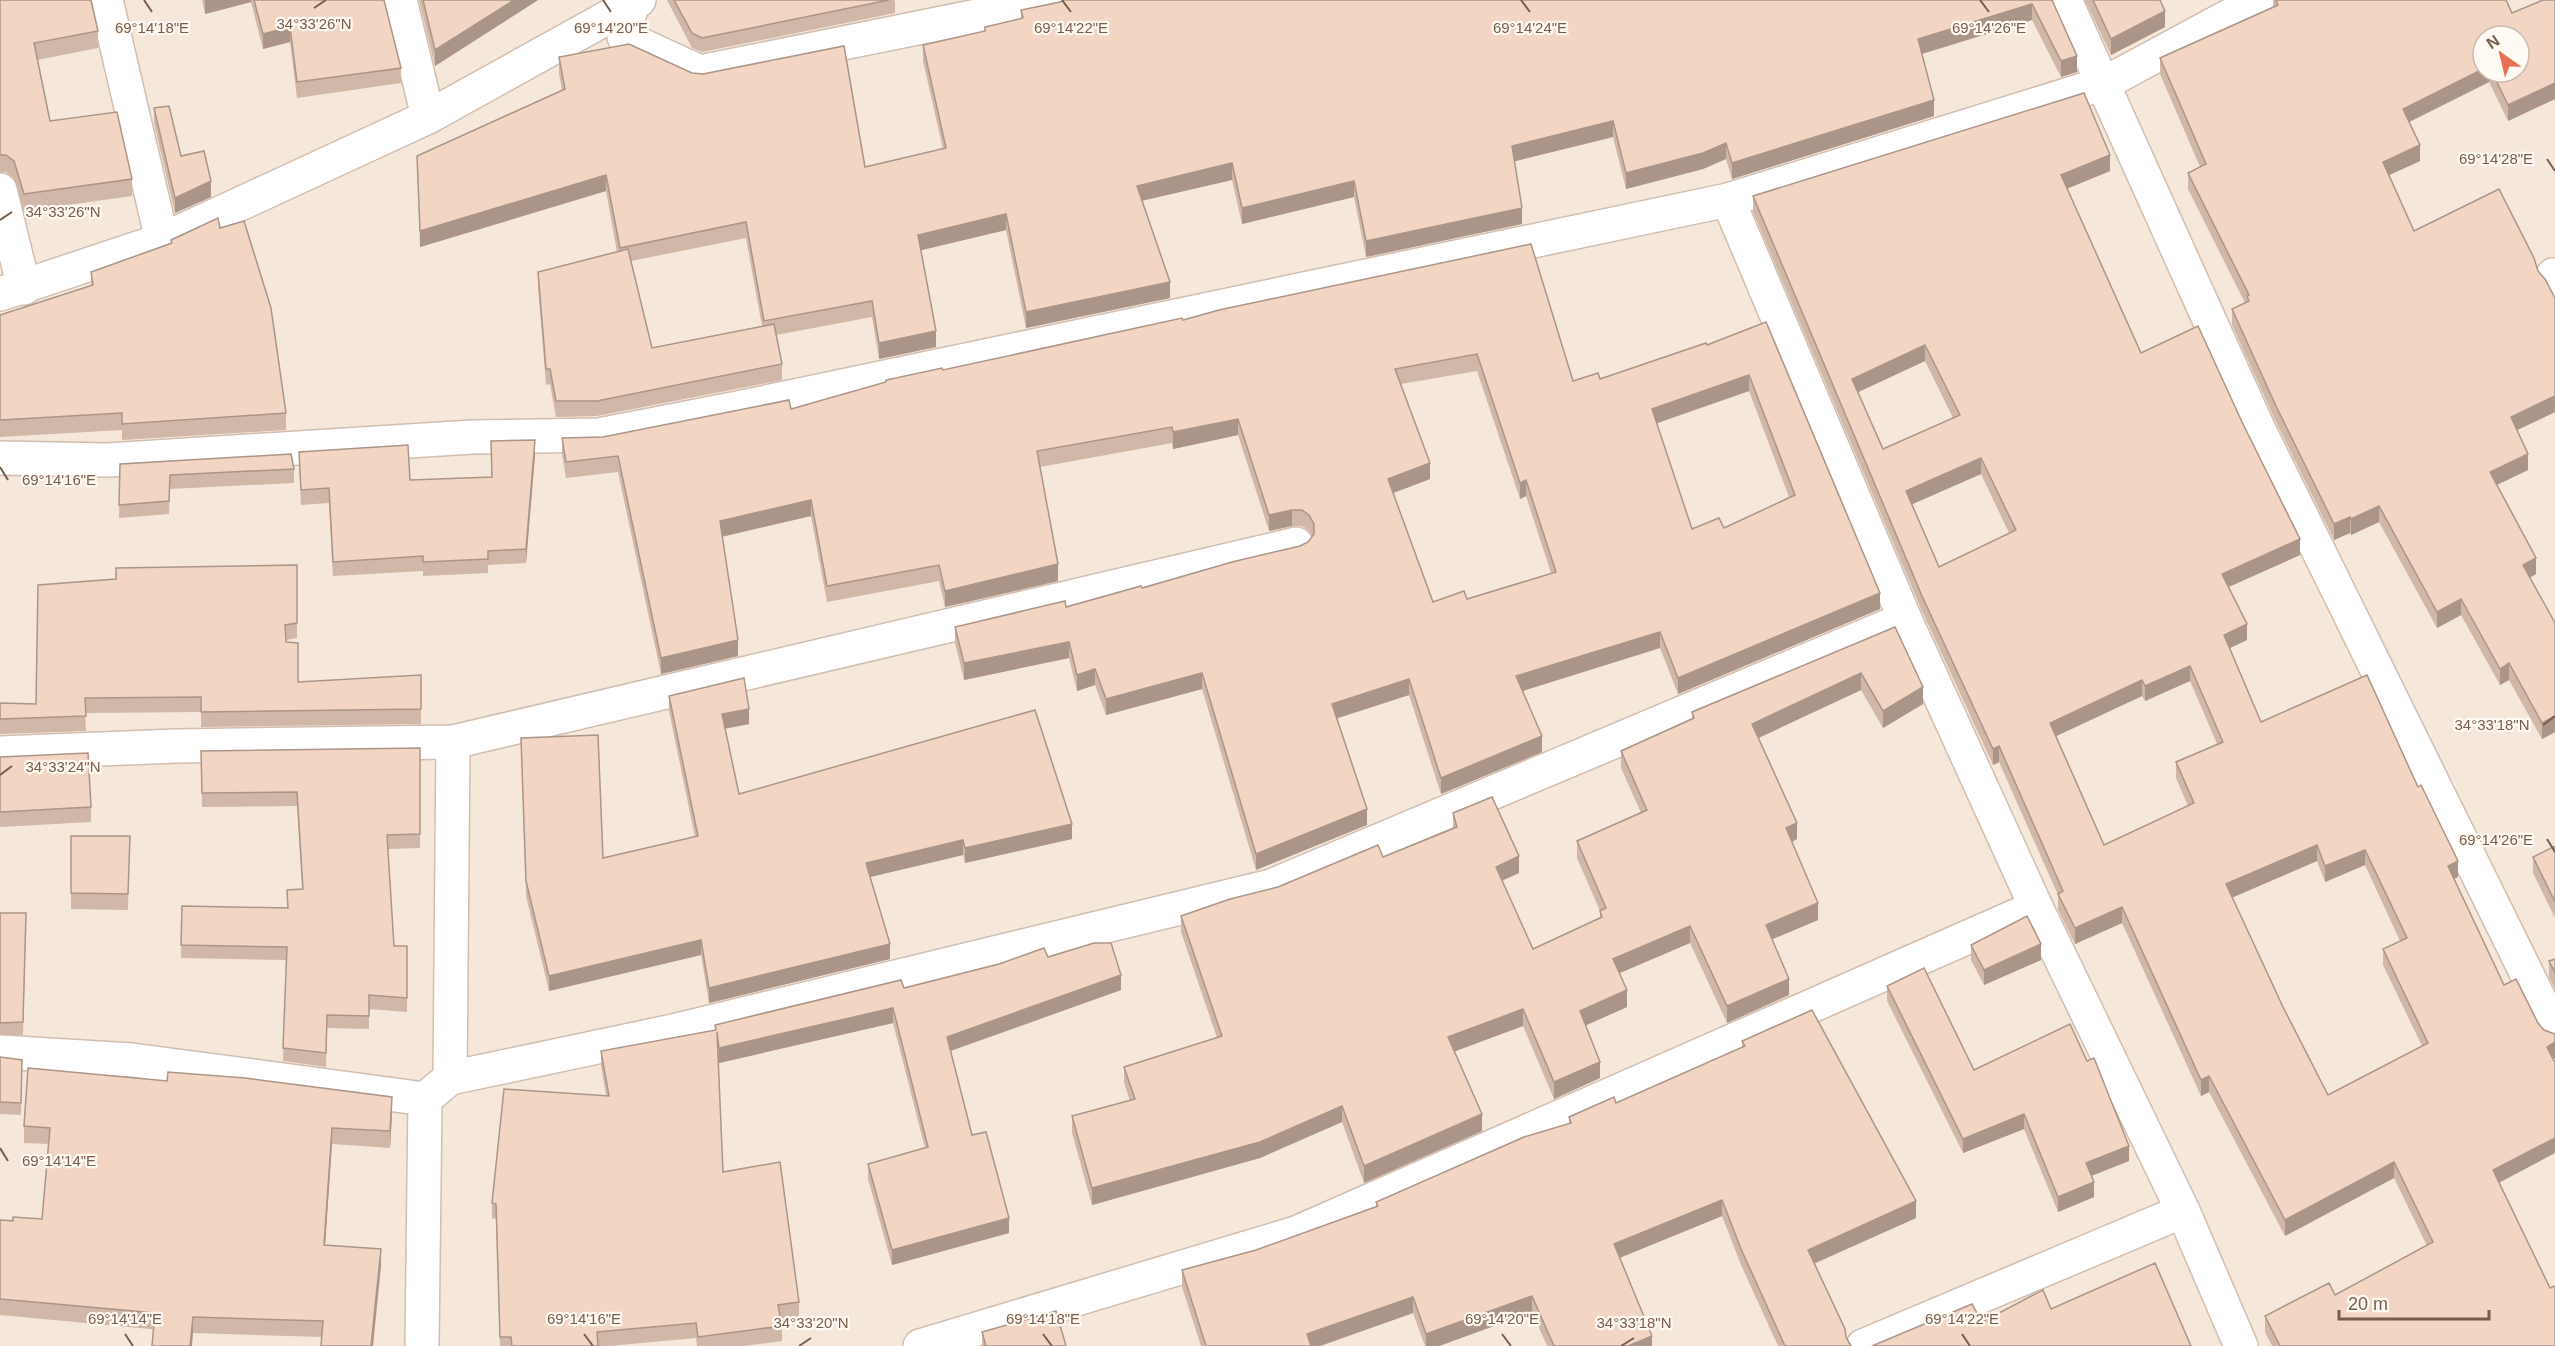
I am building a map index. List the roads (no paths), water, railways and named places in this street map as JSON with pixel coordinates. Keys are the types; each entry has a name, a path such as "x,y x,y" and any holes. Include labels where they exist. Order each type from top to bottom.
{"street":[{"path":"106,0 162,240"},
{"path":"400,0 428,117"},
{"path":"634,2 624,37 700,72 1056,0"},
{"path":"2065,0 2105,83 2259,430 2555,1031"},
{"path":"0,458 108,460 472,437 599,435 738,408 1728,200 2105,83 2259,0"},
{"path":"0,190 12,291 162,240 428,117 634,2"},
{"path":"1728,200 1905,619 2036,907 2183,1211 2241,1346"},
{"path":"0,753 176,746 453,742 1296,544"},
{"path":"0,1052 132,1060 425,1099 450,1078 685,1028 1271,886 1905,619"},
{"path":"450,1078 453,742"},
{"path":"920,1346 1296,1233 2036,907"},
{"path":"422,1346 425,1099"},
{"path":"1863,1346 2183,1211"}]}
